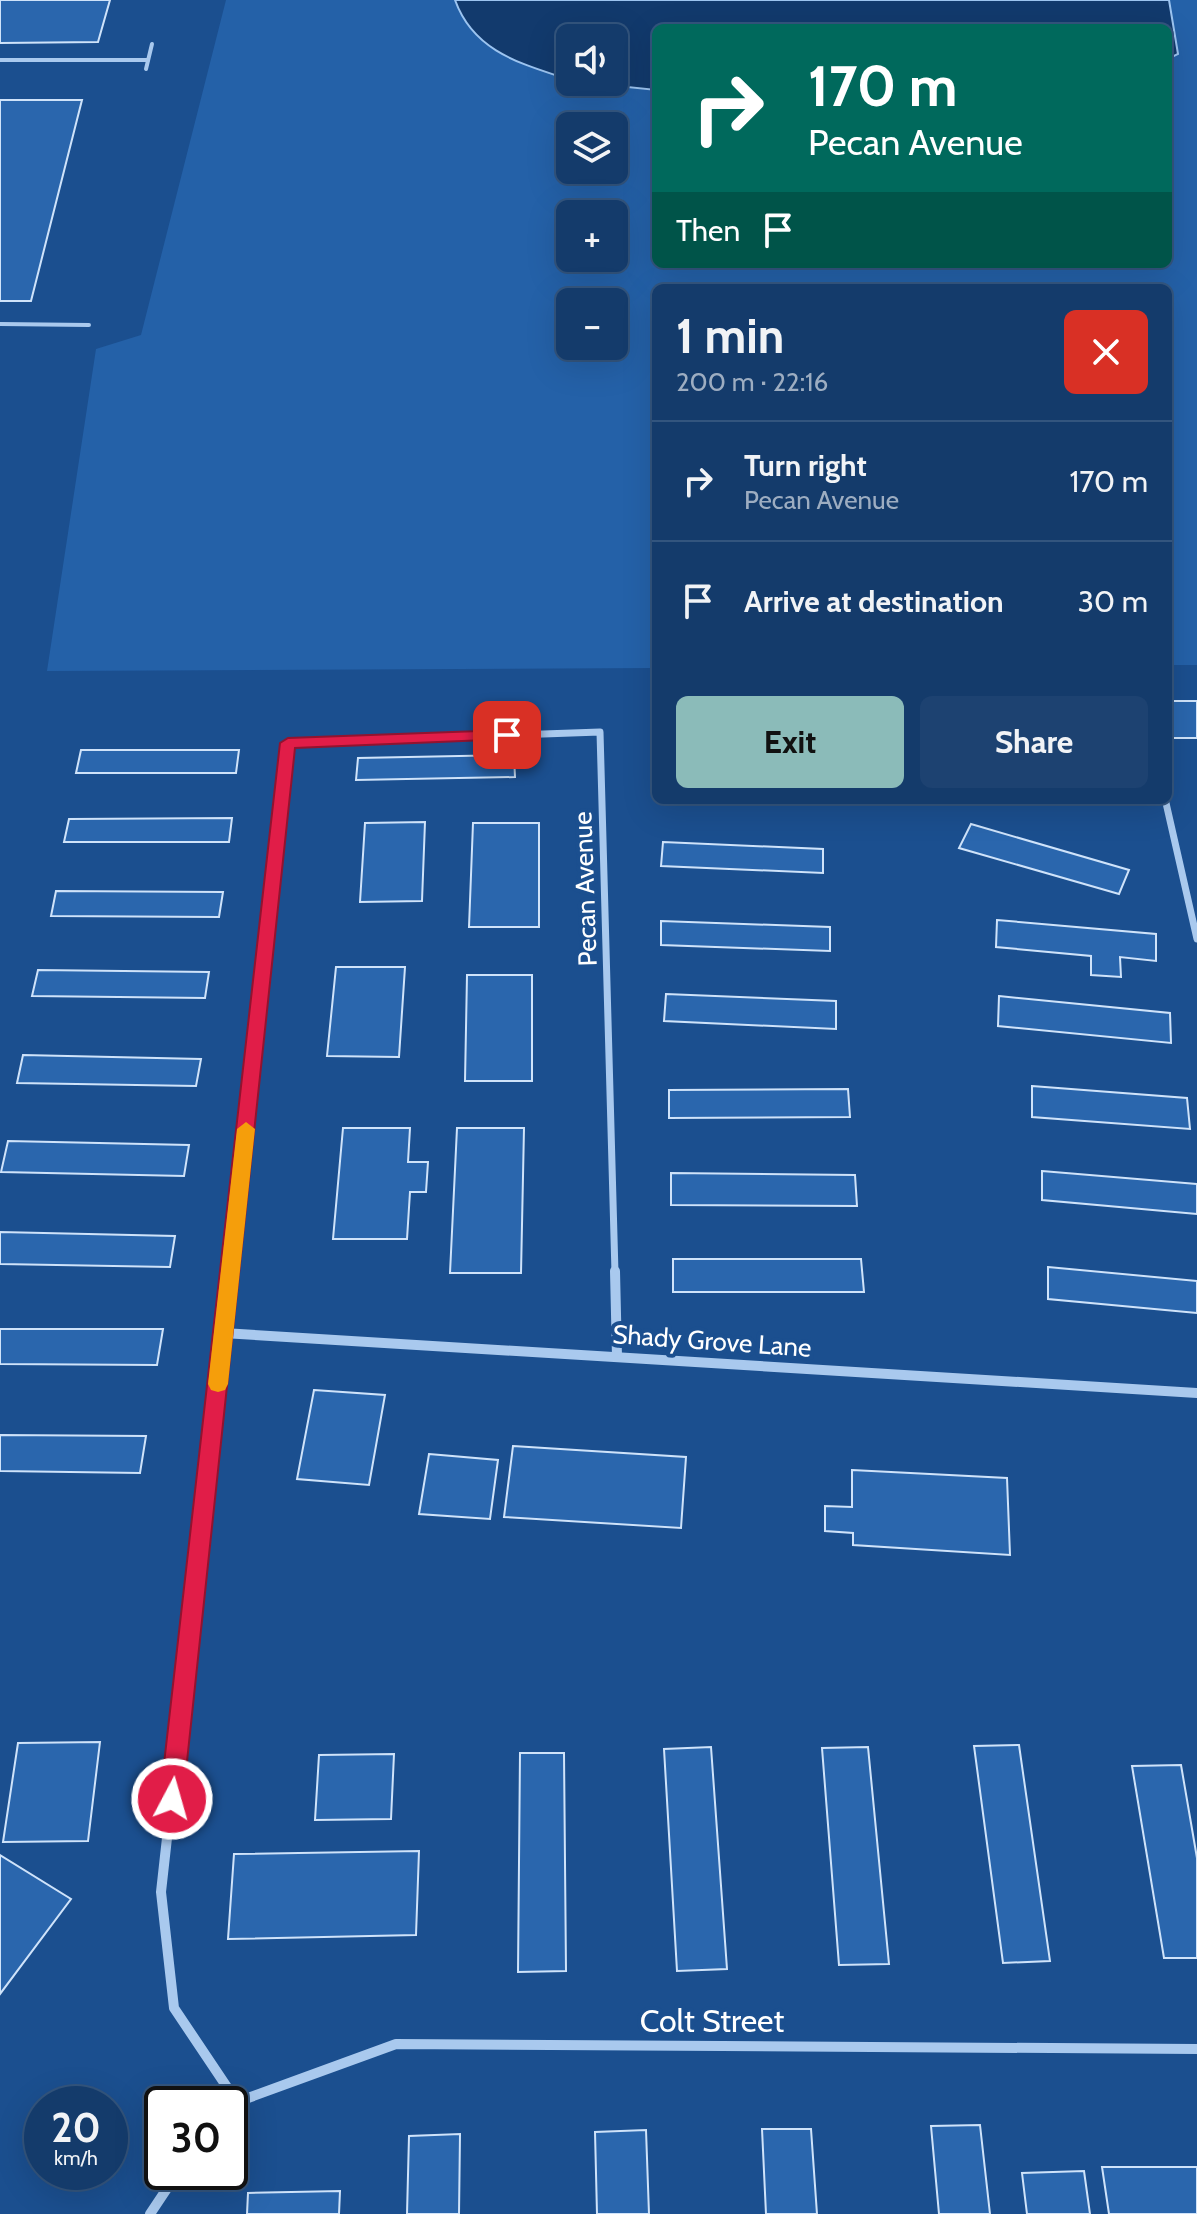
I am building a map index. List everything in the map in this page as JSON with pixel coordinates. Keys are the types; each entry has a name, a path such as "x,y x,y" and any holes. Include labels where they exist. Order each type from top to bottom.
{"street":[{"name":"Pecan Avenue","path":"223,1333 288,743 600,732 617,1357"},
{"path":"1166,804 1197,939"},
{"name":"Shady Grove Lane","path":"223,1333 1197,1393"},
{"path":"221,2086 174,2008 161,1892 223,1333"},
{"name":"Colt Street","path":"248,2102 396,2044 1197,2049"},
{"path":"150,2214 166,2190"}],"lane":[{"path":"146,69 152,44"},
{"path":"0,60 148,60"},
{"path":"0,324 89,325"}],"shaded area":[{"path":"226,0 1197,0 1197,665 1172,665 1172,284 652,284 652,668 47,671 96,349 141,335"},
{"path":"455,0 1169,0 1178,54 1172,57 1172,24 652,24 652,90 628,87 628,24 556,24 556,75 502,54 474,33"}],"building":[{"path":"0,0 110,0 98,42 0,43"},
{"path":"0,100 82,100 31,301 0,301"},
{"path":"1172,701 1197,701 1197,738 1172,738"},
{"path":"81,750 239,750 236,773 76,773"},
{"path":"514,755 515,777 356,780 358,758"},
{"path":"232,818 229,842 64,842 69,819"},
{"path":"425,822 422,901 360,902 365,823"},
{"path":"473,823 539,823 539,927 469,927"},
{"path":"971,824 1129,870 1119,894 959,848"},
{"path":"663,842 823,849 823,873 661,866"},
{"path":"56,891 223,892 219,917 51,916"},
{"path":"997,920 1156,934 1156,961 1120,957 1121,977 1091,975 1091,956 996,947"},
{"path":"661,921 830,927 830,951 661,945"},
{"path":"336,967 405,967 399,1057 327,1056"},
{"path":"38,970 209,972 205,998 32,996"},
{"path":"467,975 532,975 532,1081 465,1081"},
{"path":"666,994 836,1001 836,1029 664,1021"},
{"path":"999,996 1170,1013 1171,1043 998,1026"},
{"path":"23,1055 201,1059 196,1086 17,1083"},
{"path":"1032,1086 1187,1098 1190,1129 1032,1117"},
{"path":"848,1089 850,1117 669,1118 669,1090"},
{"path":"343,1128 410,1128 408,1162 428,1162 426,1192 410,1192 407,1239 333,1239"},
{"path":"457,1128 524,1128 521,1273 450,1273"},
{"path":"8,1141 189,1145 184,1176 1,1172"},
{"path":"1042,1171 1197,1184 1197,1214 1042,1200"},
{"path":"671,1173 855,1175 857,1206 671,1205"},
{"path":"0,1232 175,1236 170,1267 0,1264"},
{"path":"673,1259 861,1259 864,1292 673,1292"},
{"path":"1048,1267 1197,1281 1197,1313 1048,1299"},
{"path":"0,1329 163,1329 157,1365 0,1364"},
{"path":"314,1390 385,1395 369,1485 297,1479"},
{"path":"0,1435 146,1436 140,1473 0,1471"},
{"path":"513,1446 686,1457 681,1528 504,1517"},
{"path":"429,1454 498,1460 490,1519 419,1514"},
{"path":"852,1470 1007,1478 1010,1555 853,1545 853,1533 825,1531 825,1506 852,1507"},
{"path":"100,1742 88,1841 3,1842 18,1743"},
{"path":"1019,1745 1050,1961 1003,1963 974,1746"},
{"path":"711,1747 727,1969 677,1971 664,1749"},
{"path":"868,1747 889,1964 839,1965 822,1748"},
{"path":"520,1753 564,1753 566,1971 518,1972"},
{"path":"394,1754 391,1819 315,1820 319,1755"},
{"path":"1181,1765 1197,1858 1197,1958 1164,1958 1132,1766"},
{"path":"419,1851 416,1935 228,1939 234,1854"},
{"path":"0,1855 71,1899 0,1994"},
{"path":"980,2125 990,2214 939,2214 931,2126"},
{"path":"762,2129 811,2129 817,2214 766,2214"},
{"path":"646,2130 649,2214 597,2214 595,2132"},
{"path":"460,2134 459,2214 407,2214 409,2136"},
{"path":"1102,2167 1197,2167 1197,2214 1109,2214"},
{"path":"1084,2171 1090,2214 1027,2214 1022,2173"},
{"path":"340,2191 339,2214 247,2214 248,2193"}],"slow traffic":[{"path":"218,1384 246,1129"}],"route":[{"path":"172,1799 288,743 507,735"}]}
